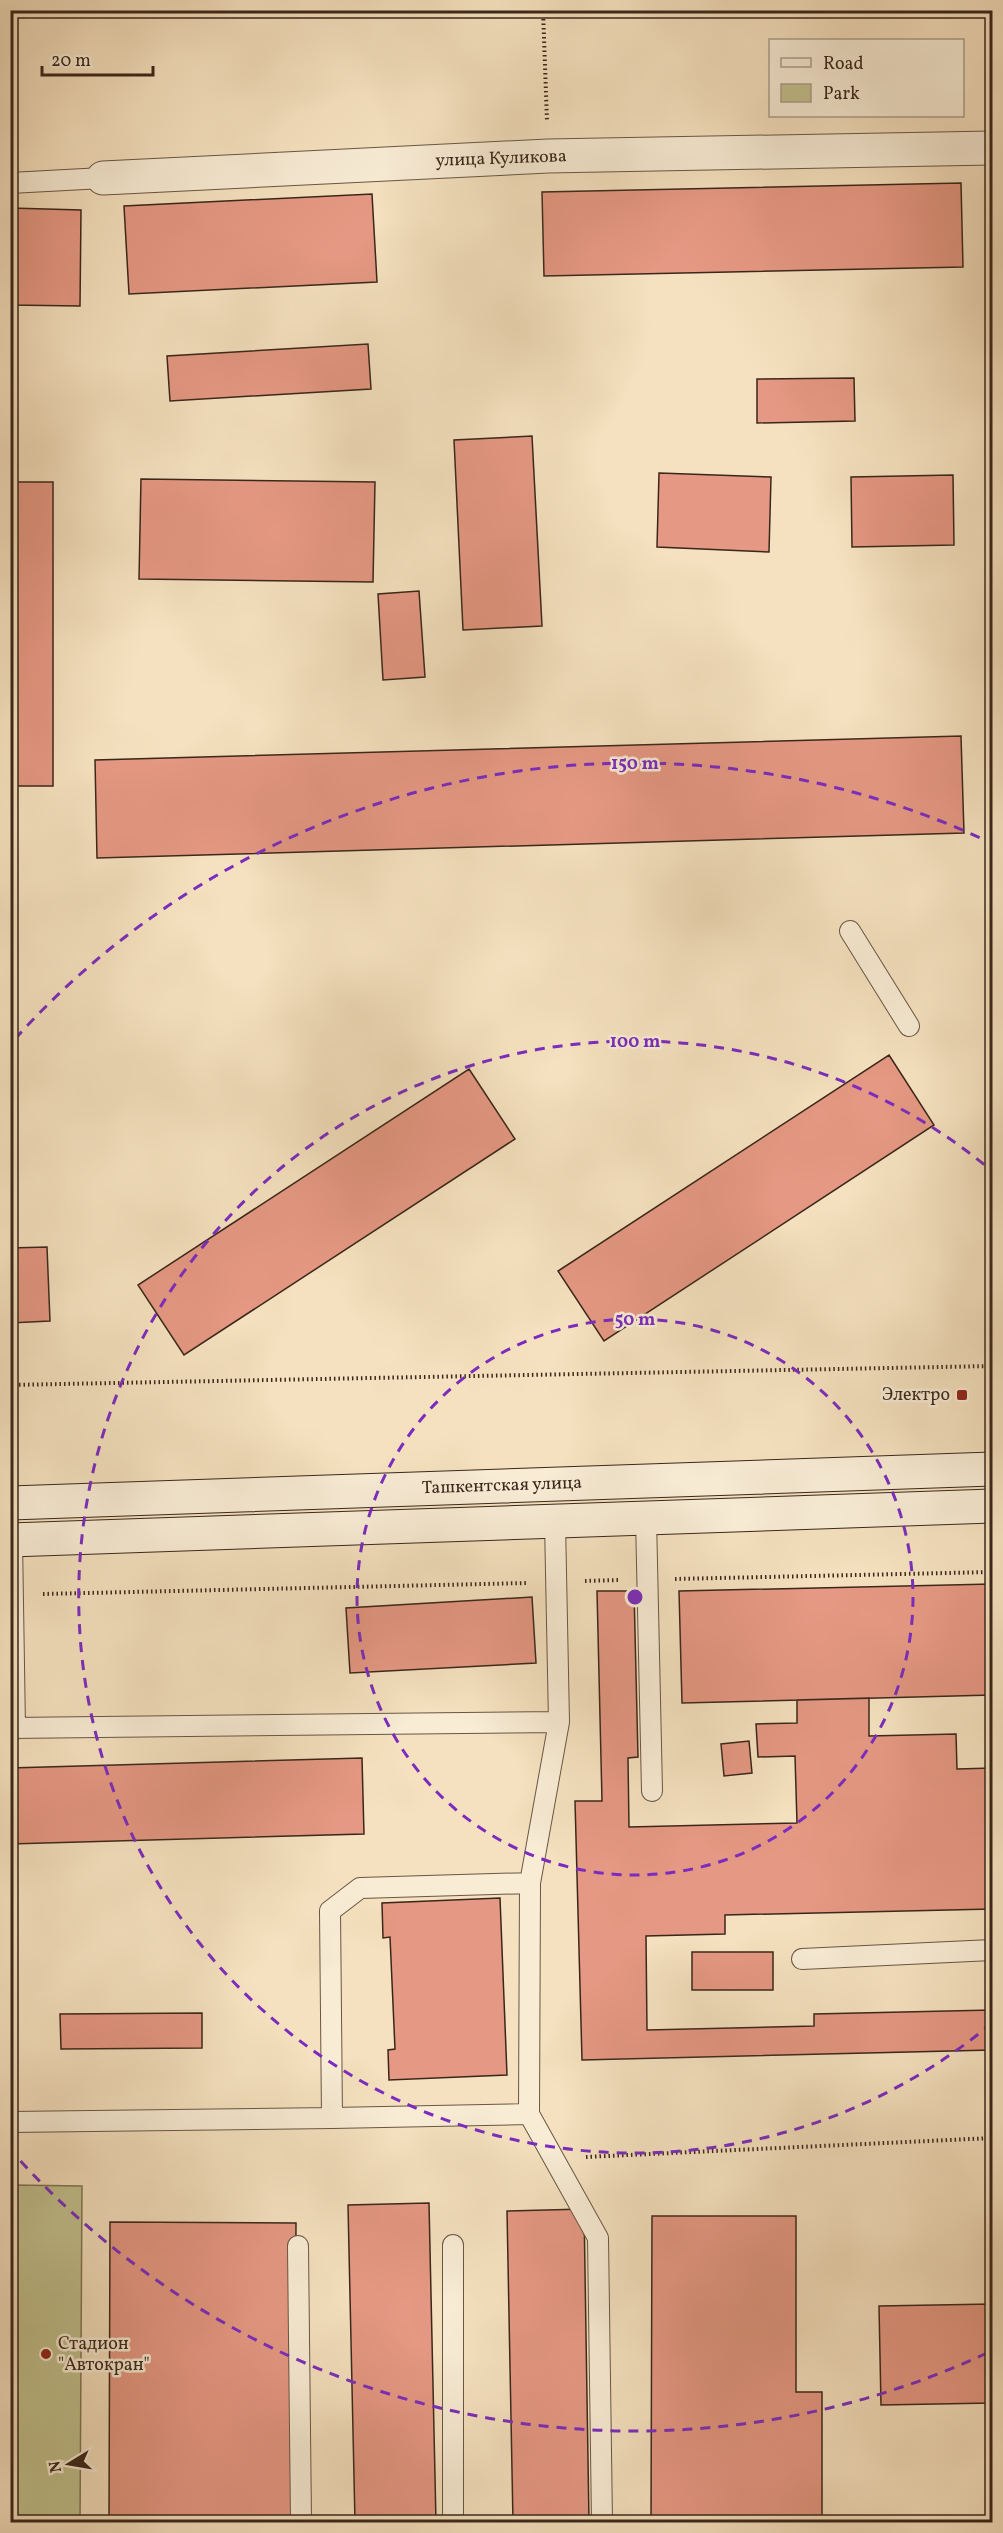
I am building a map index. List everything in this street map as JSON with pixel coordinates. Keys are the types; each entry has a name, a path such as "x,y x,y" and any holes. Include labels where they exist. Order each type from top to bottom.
{"main road":[{"name":"улица Куликова","path":"103,178 548,156 993,148"},
{"name":"Ташкентская улица","path":"10,1503 993,1469"},
{"name":"Ташкентская улица","path":"11,1540 993,1506"}],"lane":[{"name":"улица Куликова","path":"10,183 103,178"},
{"path":"850,931 909,1026"},
{"path":"646,1518 652,1791"},
{"path":"555,1521 559,1722 530,1883 529,2114 551,2158 598,2238 602,2523"},
{"path":"11,1540 13,1729 559,1722"},
{"path":"332,2118 330,1911 360,1887 530,1883"},
{"path":"802,1959 993,1950"},
{"path":"10,2122 529,2114"},
{"path":"453,2245 453,2523"},
{"path":"298,2246 301,2523"}],"path":[{"path":"543,10 548,156"},
{"path":"10,1385 993,1366"},
{"path":"13,1595 993,1572"},
{"path":"551,2158 993,2138"}],"green space":[{"name":"Стадион \"Автокран\"","path":"11,2185 82,2186 80,2522 11,2522"}],"building":[{"path":"961,183 963,267 544,276 542,192"},
{"path":"372,194 377,282 129,294 124,206"},
{"path":"10,208 81,210 80,306 10,305"},
{"path":"368,344 371,389 170,401 167,356"},
{"path":"854,378 855,421 757,423 757,379"},
{"path":"532,436 542,626 463,630 454,440"},
{"path":"659,473 771,477 769,552 657,547"},
{"path":"953,475 954,545 852,547 851,477"},
{"path":"141,479 375,482 373,582 139,579"},
{"path":"10,482 53,482 53,786 10,786"},
{"path":"419,591 425,677 383,680 378,594"},
{"path":"961,736 964,833 97,858 95,760"},
{"path":"889,1055 934,1125 604,1341 558,1271"},
{"path":"469,1069 515,1139 184,1355 138,1285"},
{"path":"47,1247 50,1321 10,1323 10,1248"},
{"path":"992,1584 992,1695 682,1703 679,1591"},
{"path":"597,1591 634,1591 638,1757 628,1758 629,1827 797,1823 795,1756 758,1757 756,1724 797,1723 797,1700 869,1698 869,1736 956,1734 957,1769 992,1768 992,1909 725,1915 725,1934 646,1936 647,2030 814,2026 814,2014 992,2010 992,2050 582,2060 575,1801 602,1801"},
{"path":"532,1597 536,1663 350,1673 346,1608"},
{"path":"749,1741 752,1773 724,1776 721,1744"},
{"path":"362,1758 364,1834 10,1844 10,1768"},
{"path":"500,1898 507,2075 389,2080 388,2050 395,2049 390,1937 383,1938 382,1903"},
{"path":"692,1952 773,1952 773,1990 692,1990"},
{"path":"202,2013 202,2048 61,2049 60,2014"},
{"path":"429,2203 436,2522 355,2522 348,2205"},
{"path":"584,2209 589,2522 513,2522 507,2211"},
{"path":"652,2216 796,2216 796,2392 822,2392 822,2522 651,2522"},
{"path":"110,2222 296,2223 294,2522 109,2522"},
{"path":"992,2304 992,2403 881,2405 879,2306"}],"place":[{"name":"Электро","path":"962,1395"},
{"name":"Стадион \"Автокран\"","path":"46,2354"}]}
